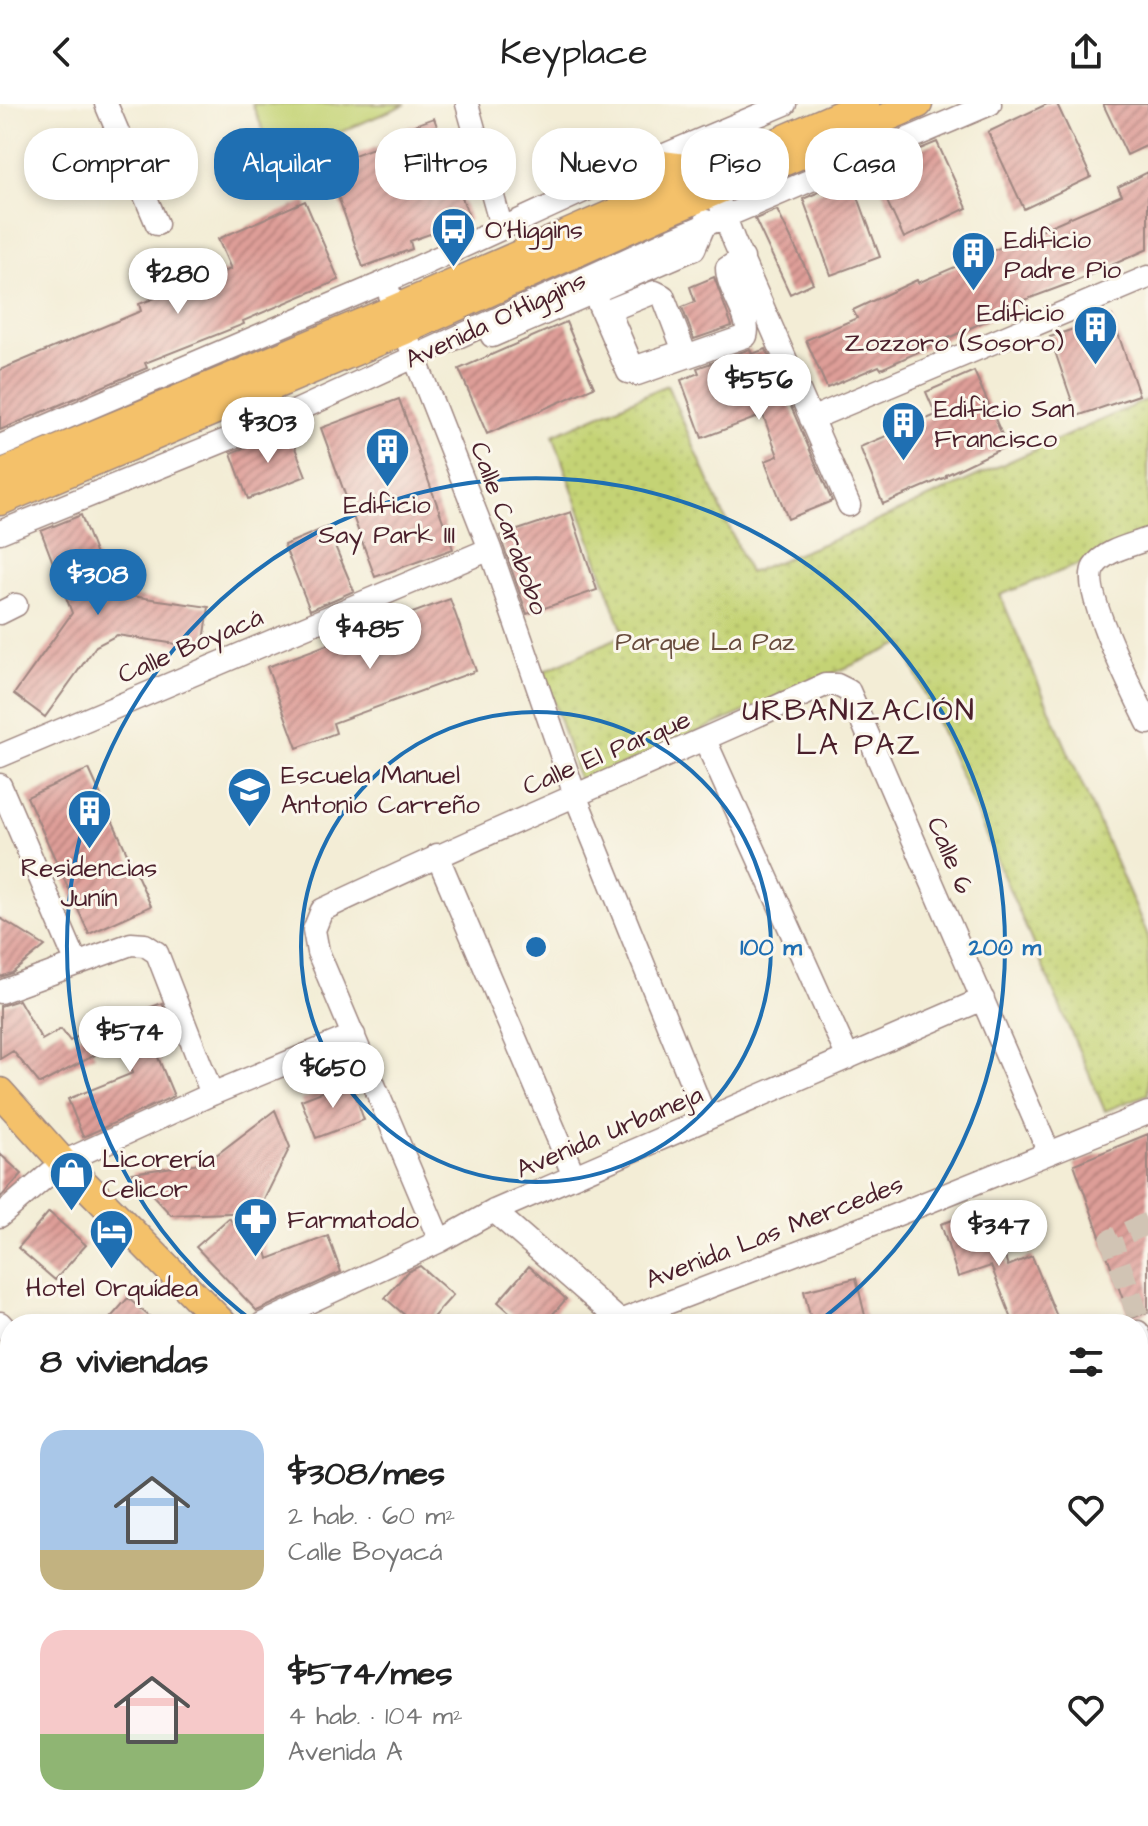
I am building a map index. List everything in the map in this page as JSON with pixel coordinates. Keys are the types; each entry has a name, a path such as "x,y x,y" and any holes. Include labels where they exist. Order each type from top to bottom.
{"main road":[{"name":"Avenida O'Higgins","path":"714,201 865,104"},
{"name":"Avenida O'Higgins","path":"0,501 405,332 657,216 714,201 918,104"},
{"path":"665,174 714,201"},
{"name":"Avenida O'Higgins","path":"0,474 405,332"},
{"path":"0,1092 63,1162 213,1314"}],"street":[{"path":"106,104 157,224"},
{"path":"467,104 502,229"},
{"path":"665,155 785,104"},
{"name":"Avenida O'Higgins","path":"714,201 990,104"},
{"path":"0,446 385,282 565,200"},
{"path":"714,201 743,258 849,505"},
{"path":"405,332 463,348 595,294 694,249 714,201"},
{"path":"595,294 628,372 632,374 746,336 747,327 727,277 727,268 743,258"},
{"path":"811,419 1148,277"},
{"name":"Calle Carabobo","path":"385,282 490,549 575,795 706,1119"},
{"path":"659,293 683,348 682,354 633,368 613,321 595,294 659,293"},
{"name":"Avenida O'Higgins","path":"0,532 285,416 405,332"},
{"path":"1148,539 1105,555 1092,570 1090,584 1098,612 1148,723"},
{"name":"Calle Boyacá","path":"0,756 490,549"},
{"name":"Calle El Parque","path":"354,1035 318,952 314,930 322,910 437,855 825,685"},
{"name":"Calle 6","path":"825,685 837,685 849,691 1049,1153"},
{"path":"705,740 848,1058"},
{"path":"0,785 77,964"},
{"path":"437,855 574,1176"},
{"path":"0,992 131,944 145,945 157,953 212,1094"},
{"name":"Avenida Urbaneja","path":"283,1314 440,1241 494,1211 983,999"},
{"path":"0,1216 63,1162 212,1094 354,1035 440,1241"},
{"name":"Avenida Las Mercedes","path":"638,1314 886,1219 1148,1113"},
{"name":"Avenida Las Mercedes","path":"494,1211 612,1314"}],"green space":[{"path":"252,104 406,104 350,128 262,128"},
{"name":"Parque La Paz","path":"667,385 749,573 855,531 1148,399 1148,537 1000,595 1148,936 1148,1094 1105,1111 903,643 580,783 544,671 624,635 553,435"}],"building":[{"path":"1047,104 1057,104 1091,177 1024,209 988,132"},
{"path":"1103,104 1148,104 1148,145 1127,155"},
{"path":"434,118 438,128 406,128"},
{"path":"937,142 967,208 904,238 886,200 923,200 923,148"},
{"path":"375,147 375,200 463,200 470,220 410,241 412,249 363,267 339,200 359,200 359,153"},
{"path":"1148,172 1148,249 1014,304 1016,307 881,369 879,366 827,388 806,340 857,318 853,310 917,280 918,283 1122,195 1118,187"},
{"path":"803,199 859,200 880,257 831,275"},
{"path":"305,201 339,280 243,321 244,324 145,363 147,368 0,430 0,370 141,311 139,304 231,269 218,239"},
{"path":"777,210 813,283 790,294 755,219"},
{"path":"714,277 732,326 694,339 682,307 695,302 690,287"},
{"name":"Edificio Zozzoro (Sosoro)","path":"1112,316 1139,395 1077,416 1050,337"},
{"path":"566,322 594,387 487,434 459,369"},
{"path":"750,349 752,354 766,349 832,501 788,519 765,461 778,456 763,415 702,438 681,380 699,373 697,368"},
{"path":"974,371 1007,446 883,504 860,447 936,415 926,392"},
{"name":"Edificio Say Park III","path":"399,399 453,549 375,577 321,428"},
{"path":"288,430 306,476 248,499 231,453"},
{"path":"571,512 597,590 527,614 500,536"},
{"path":"81,515 110,593 209,607 203,648 117,635 96,646 45,717 14,694 72,613 41,531"},
{"path":"327,527 354,591 310,610 284,545"},
{"path":"450,599 476,671 333,723 336,733 297,748 267,667"},
{"name":"Residencias Junín","path":"89,769 151,906 89,934 27,797"},
{"path":"0,918 45,946 12,973 0,977"},
{"path":"19,1000 42,1040 61,1029 70,1041 84,1033 95,1055 40,1084 13,1051 0,1059 0,1006"},
{"path":"162,1003 177,1042 155,1050 174,1096 83,1137 68,1099 133,1073 114,1021"},
{"path":"350,1081 364,1120 316,1138 301,1100"},
{"path":"275,1110 290,1147 258,1212 171,1215 132,1173 207,1162"},
{"path":"1148,1134 1148,1312 1128,1314 1074,1164"},
{"path":"0,1154 22,1174 0,1198"},
{"path":"989,1208 1008,1266 1032,1256 1056,1314 1010,1314 991,1266 958,1277 941,1224"},
{"path":"49,1212 86,1245 55,1280 18,1248"},
{"path":"229,1218 254,1247 263,1239 268,1259 328,1236 341,1272 257,1311 196,1247"},
{"path":"420,1266 453,1295 436,1314 403,1314 385,1298 407,1272"},
{"path":"529,1266 566,1299 553,1314 512,1314 498,1302"},
{"path":"856,1278 865,1314 810,1314 804,1291"},
{"path":"128,1298 146,1314 114,1314"}],"tunnel":[{"path":"1137,1314 1111,1240 1148,1223"}],"place":[{"name":"O'Higgins","path":"454,268"},
{"name":"Edificio Padre Pio","path":"973,293"},
{"name":"Edificio Zozzoro (Sosoro)","path":"1095,366"},
{"name":"Edificio San Francisco","path":"903,462"},
{"name":"Edificio Say Park III","path":"387,488"},
{"name":"Escuela Manuel Antonio Carreño","path":"250,828"},
{"name":"Residencias Junín","path":"89,851"},
{"name":"Licorería Celicor","path":"71,1212"},
{"name":"Farmatodo","path":"256,1258"},
{"name":"Hotel Orquídea","path":"112,1271"}],"district":[{"name":"URBANIZACIÓN LA PAZ","path":"859,727"}]}
